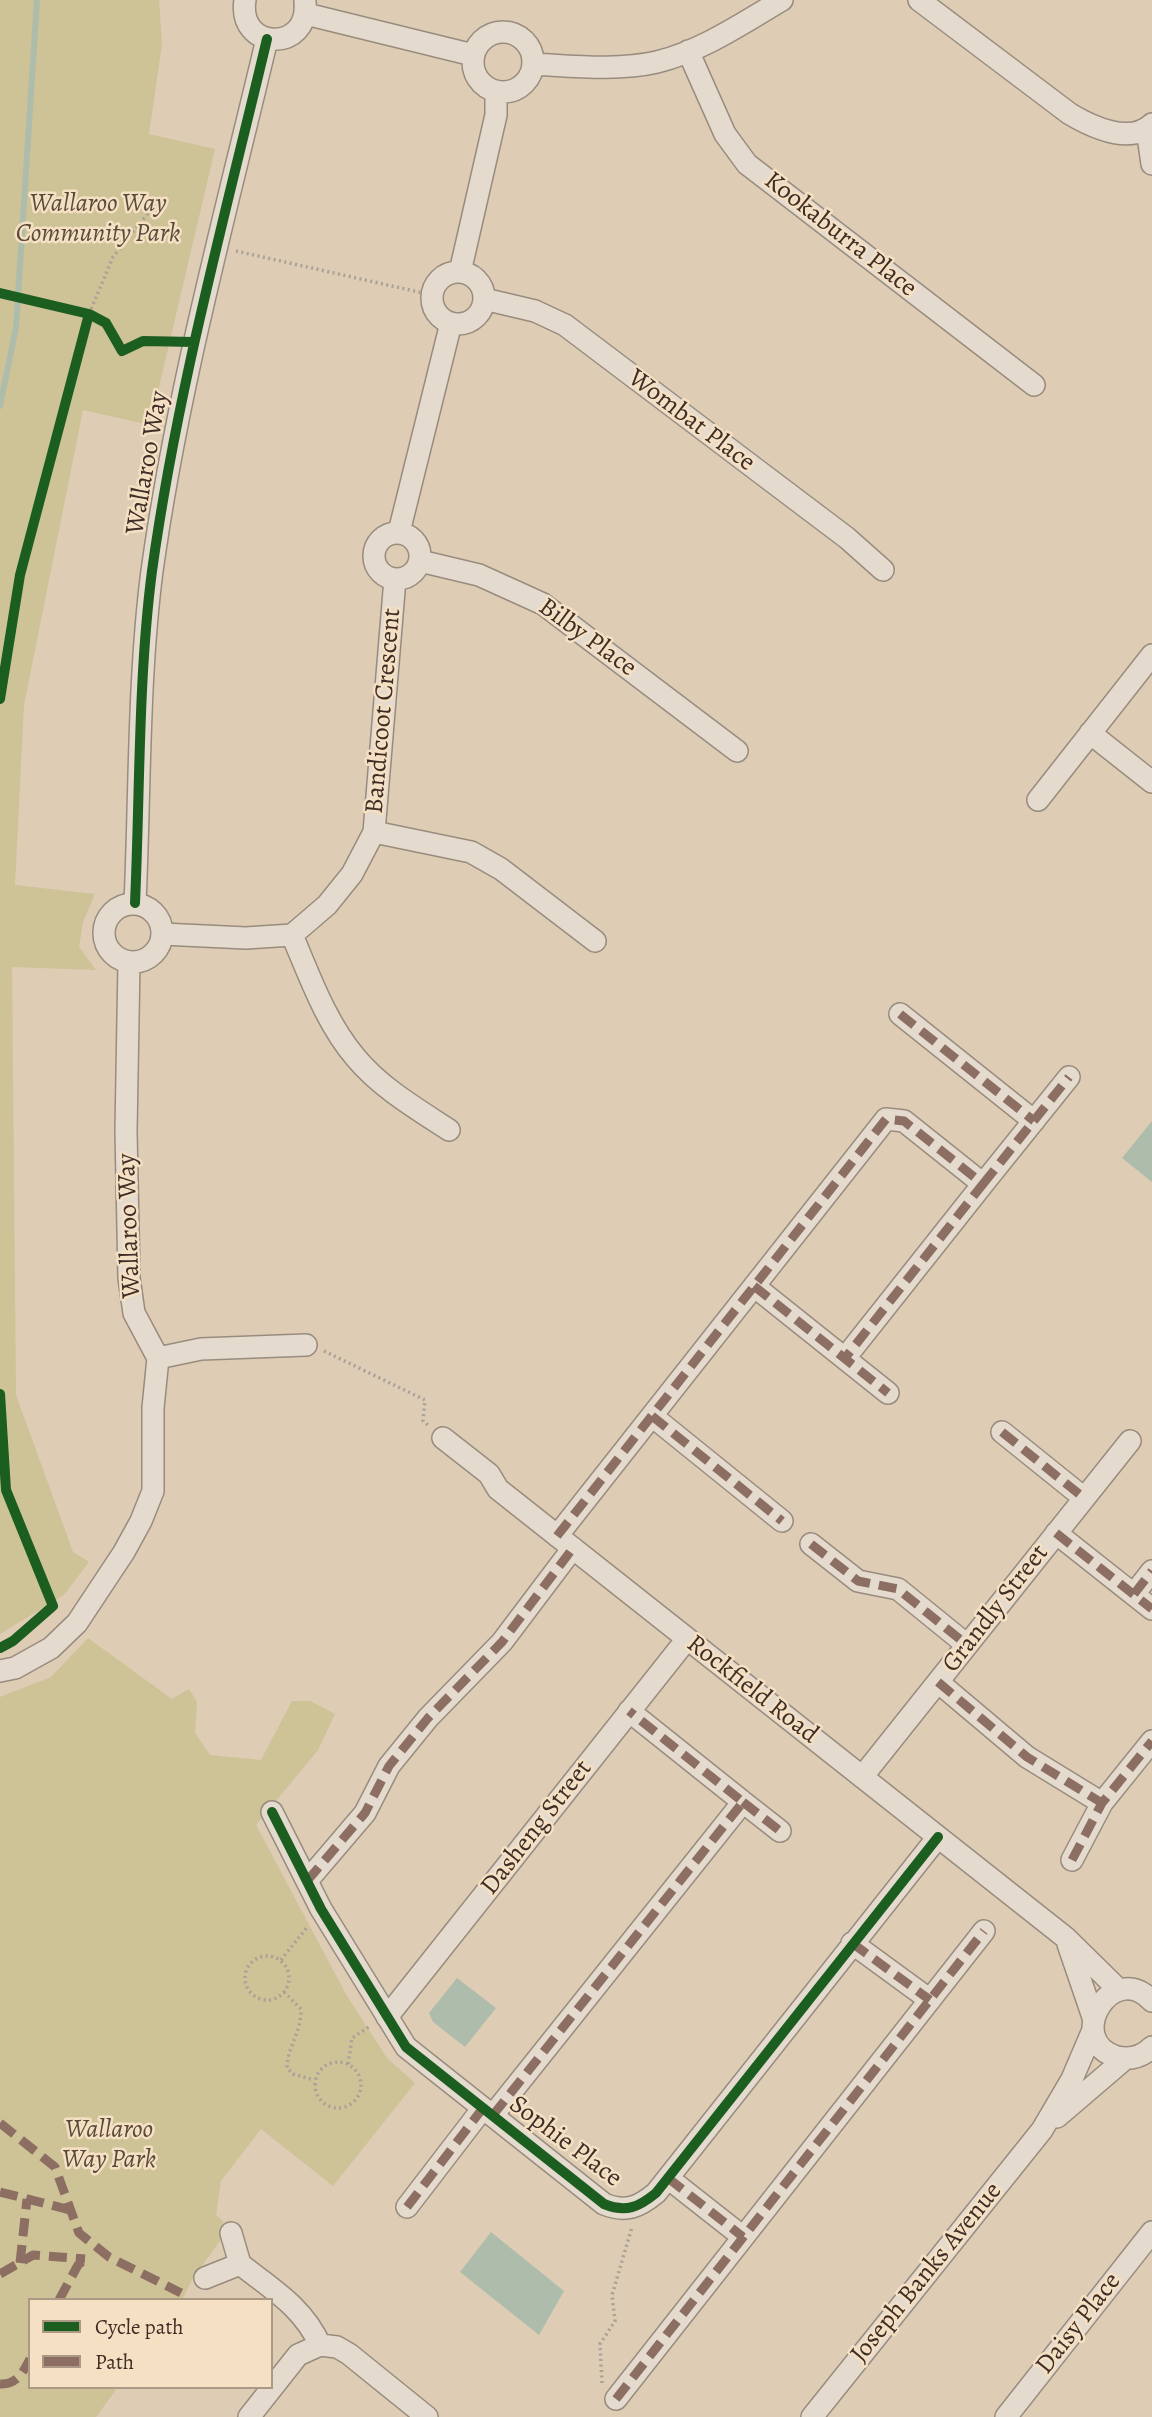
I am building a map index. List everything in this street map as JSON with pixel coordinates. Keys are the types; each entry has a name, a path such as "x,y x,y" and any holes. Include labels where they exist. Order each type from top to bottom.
{"street":[{"path":"245,0 244,10 251,28 267,39 288,37 296,31 305,7 473,55"},
{"path":"533,64 603,67 657,62 722,36 782,0"},
{"path":"919,0 1070,114 1096,129 1119,133 1149,126 1152,164"},
{"path":"503,31 522,37 529,45 533,64 531,74 516,89 496,92 487,88 474,74 473,55 484,38 503,31"},
{"name":"Wallaroo Way","path":"135,903 152,574 178,415 267,39"},
{"name":"Kookaburra Place","path":"688,51 724,134 747,164 1034,385"},
{"path":"460,272 496,115 496,92"},
{"path":"460,272 474,276 480,282 484,299 473,319 451,323 436,312 432,295 440,279 460,272"},
{"name":"Wombat Place","path":"484,299 535,311 565,325 847,538 883,569"},
{"path":"399,532 451,323"},
{"path":"399,532 413,538 421,552 414,572 395,579 381,573 376,566 375,550 383,537 399,532"},
{"name":"Bilby Place","path":"420,561 480,575 543,604 737,751"},
{"name":"Bandicoot Crescent","path":"292,935 327,905 352,874 374,832 395,579"},
{"path":"1038,800 1152,654"},
{"path":"1090,733 1152,782"},
{"path":"374,832 471,852 502,869 595,940"},
{"path":"135,903 152,910 161,925 162,934 155,952 139,961 129,962 112,953 104,935 104,925 116,909 135,903"},
{"path":"162,934 246,937 292,935 331,1022 356,1059 398,1096 449,1130"},
{"name":"Wallaroo Way","path":"129,962 126,1131 129,1278 134,1313 158,1358"},
{"path":"900,1014 1034,1121"},
{"path":"845,1359 1069,1077"},
{"path":"307,1881 365,1813 389,1766 428,1718 502,1642 565,1542 652,1416 886,1119 904,1121 983,1184"},
{"path":"754,1286 887,1393"},
{"path":"0,1671 15,1668 51,1648 77,1623 141,1521 153,1490 153,1408 158,1358 201,1349 306,1345"},
{"path":"652,1416 782,1521"},
{"path":"1002,1432 1084,1498"},
{"name":"Rockfield Road","path":"443,1438 489,1474 498,1489 1066,1938 1126,1990 1152,2001"},
{"name":"Grandly Street","path":"862,1777 1130,1441"},
{"path":"1056,1533 1152,1609"},
{"path":"811,1544 858,1581 898,1589 967,1645"},
{"path":"1134,1594 1152,1571"},
{"name":"Dasheng Street","path":"387,2017 687,1639"},
{"path":"938,1682 1027,1757 1102,1803"},
{"path":"629,1711 780,1831"},
{"path":"1072,1860 1102,1803 1152,1741"},
{"path":"407,2207 743,1802"},
{"name":"Sophie Place","path":"272,1812 321,1909 406,2047 604,2204 615,2208 641,2206 668,2178 937,1836"},
{"path":"609,2392 743,2237 984,1930"},
{"path":"1066,1938 1093,2023 1105,2051 1143,2054"},
{"path":"852,1943 930,2000"},
{"name":"Joseph Banks Avenue","path":"811,2417 1042,2130 1072,2079 1102,2000 1152,1975"},
{"name":"Joseph Banks Avenue","path":"1042,2130 1143,2054"},
{"path":"668,2178 743,2237"},
{"name":"Daisy Place","path":"1006,2417 1152,2232"},
{"path":"231,2233 240,2264 299,2309 310,2322 320,2345"},
{"path":"205,2278 240,2264"},
{"path":"273,2387 298,2355 320,2345 337,2347 427,2417"},
{"path":"249,2417 271,2389"}],"path":[{"path":"86,328 93,317 113,257 156,203"},
{"path":"218,246 432,295"},
{"path":"76,312 93,317"},
{"path":"306,1345 333,1354 425,1400 423,1421 443,1438"},
{"path":"281,1961 321,1909"},
{"path":"269,1956 281,1961 287,1969 289,1980 284,1992 265,2000 258,1997 247,1985 246,1974 252,1962 269,1956"},
{"path":"284,1992 302,2009 302,2022 287,2059 288,2068 293,2074 315,2081"},
{"path":"348,2064 352,2038 387,2017"},
{"path":"329,2063 348,2064 358,2075 360,2089 353,2102 343,2107 328,2106 320,2099 315,2081 317,2073 329,2063"},
{"path":"609,2392 600,2344 615,2321 612,2295 633,2221 633,2208"}],"green space":[{"name":"Wallaroo Way Community Park","path":"0,0 159,0 162,44 149,134 215,149 150,425 83,410 24,705 15,885 95,894 83,922 79,947 96,970 12,967 16,1395 73,1552 89,1562 64,1595 0,1634"},
{"name":"Wallaroo Way Park","path":"88,1638 172,1699 189,1689 197,1702 195,1733 210,1755 261,1760 292,1701 310,1701 335,1714 318,1750 256,1825 347,1996 387,2058 415,2083 333,2186 261,2129 221,2181 216,2215 223,2221 220,2241 193,2278 183,2298 28,2298 28,2389 117,2389 96,2417 0,2417 0,1697 51,1677"}],"shaded area":[{"path":"1152,1121 1152,1182 1122,1158"},
{"path":"457,1978 496,2008 465,2047 433,2022 429,2013"},
{"path":"491,2232 564,2291 539,2335 460,2272"}],"waterway":[{"path":"0,406 16,327 37,0"}],"marked path":[{"path":"900,1014 1034,1121"},
{"path":"983,1184 1069,1077"},
{"path":"557,1536 886,1119 904,1121 983,1184 845,1358"},
{"path":"754,1286 888,1393"},
{"path":"652,1416 782,1521"},
{"path":"1002,1432 1084,1498"},
{"path":"1056,1533 1152,1609"},
{"path":"811,1544 858,1581 898,1589 967,1645"},
{"path":"307,1881 365,1813 389,1766 428,1718 502,1642 573,1548"},
{"path":"1134,1594 1152,1571"},
{"path":"938,1682 1027,1757 1102,1803"},
{"path":"493,2115 743,1802 629,1711"},
{"path":"1072,1860 1102,1803 1152,1741"},
{"path":"743,1802 780,1831"},
{"path":"616,2399 984,1931"},
{"path":"852,1943 930,2000"},
{"path":"407,2207 483,2108"},
{"path":"0,2123 55,2167 79,2233 109,2257 181,2293"},
{"path":"668,2178 743,2237"},
{"path":"0,2192 70,2210"},
{"path":"20,2263 27,2199"},
{"path":"0,2274 33,2255 85,2259"},
{"path":"60,2298 78,2265 88,2257"},
{"path":"0,2384 15,2380 28,2362"}],"cycle path":[{"path":"135,903 147,612 162,504 188,370 267,39"},
{"path":"0,293 89,314 106,323 122,351 143,341 194,342"},
{"path":"0,699 20,575 89,314"},
{"path":"0,1394 6,1490 53,1606 13,1641 0,1648"},
{"path":"272,1812 321,1909 406,2047 604,2204 619,2208 638,2205 656,2193 938,1837"}]}
